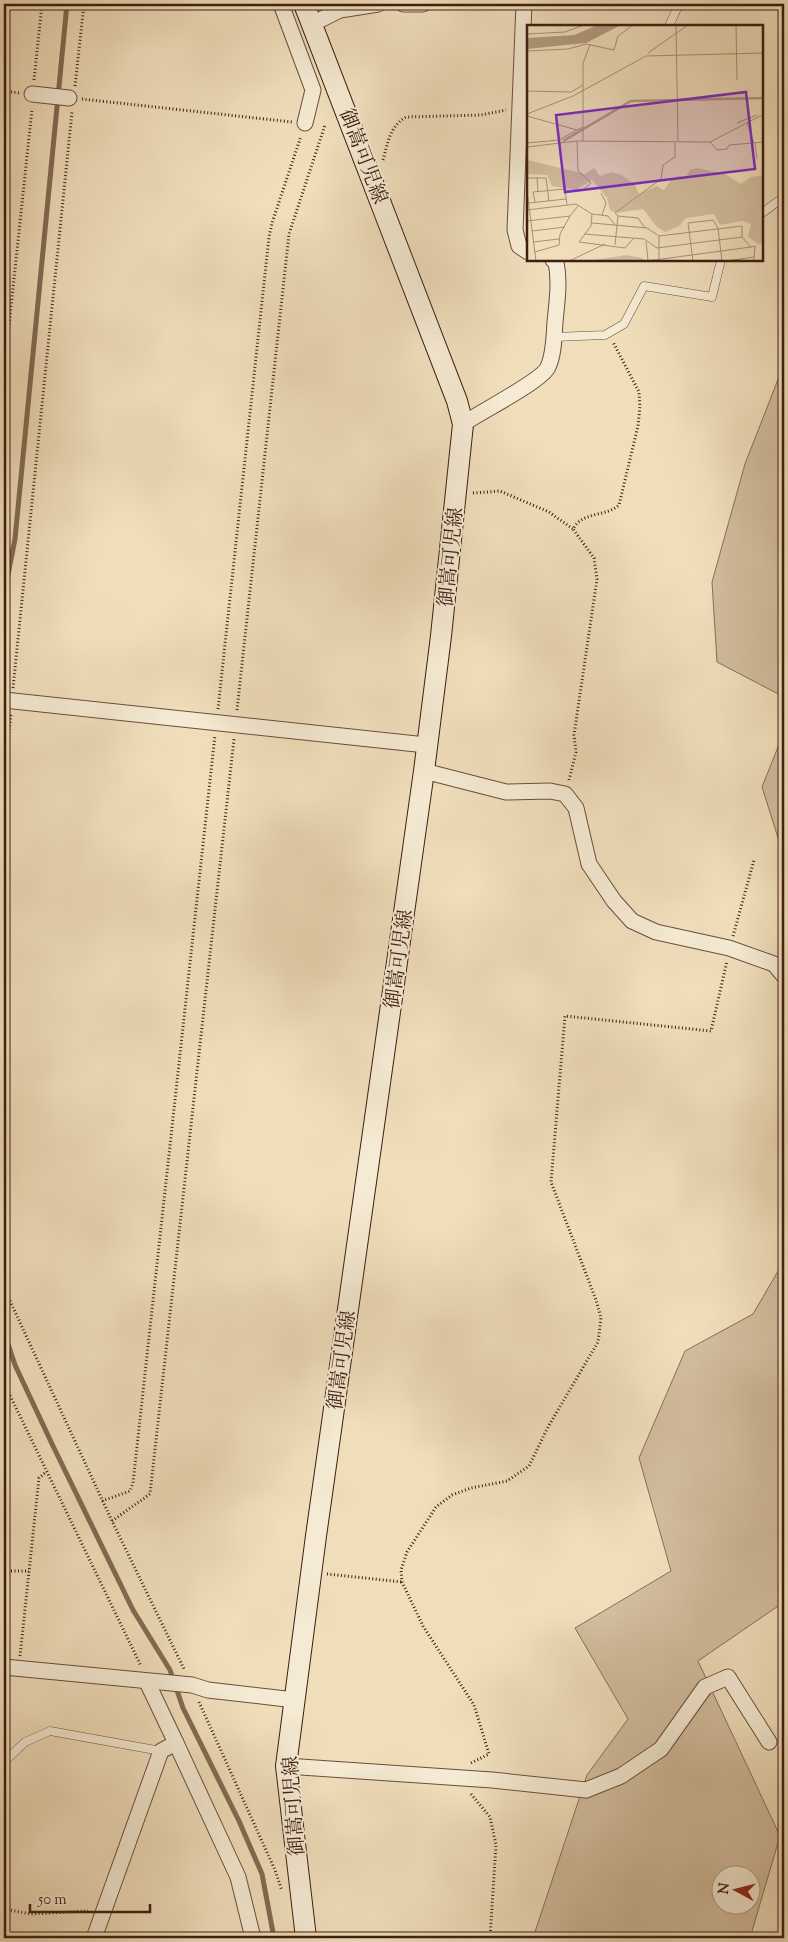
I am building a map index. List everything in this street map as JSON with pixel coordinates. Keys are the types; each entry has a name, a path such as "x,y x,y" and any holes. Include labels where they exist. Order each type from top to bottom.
{"main road":[{"name":"御嵩可児線","path":"304,4 353,128 457,401 464,424 424,771 286,1766 306,1938"}],"street":[{"path":"281,4 313,90 305,123"},
{"path":"312,24 340,10 378,4"},
{"path":"403,4 423,4"},
{"path":"524,4 525,107 515,230 519,246 527,251"},
{"path":"40,95 71,98"},
{"path":"464,424 481,411 538,379 548,369 554,337 559,279 554,261"},
{"path":"8,700 426,745"},
{"path":"424,771 506,792 550,791 565,794 576,808 589,864 624,914 642,927 656,932 729,948 774,964 784,976"},
{"path":"11,1668 189,1685 208,1690 295,1700"},
{"path":"286,1766 492,1780 570,1790 586,1790 621,1776 662,1749 705,1687 728,1677 769,1742"},
{"path":"148,1682 238,1877 253,1938"},
{"path":"94,1938 160,1751 176,1743"}],"lane":[{"path":"670,25 680,4"},
{"path":"763,211 784,197"},
{"path":"554,337 608,333 624,324 644,286 712,297 721,261"},
{"path":"4,1762 25,1742 50,1731 160,1751"}],"path":[{"path":"4,373 40,95 42,4"},
{"path":"4,776 8,700 71,98 84,4"},
{"path":"71,98 353,128"},
{"path":"373,181 390,133 397,123 406,118 481,115 525,107"},
{"path":"102,1501 130,1491 133,1484 269,237 305,123"},
{"path":"112,1521 150,1494 289,234 326,125"},
{"path":"574,529 587,516 612,511 618,505 638,426 638,392 608,333"},
{"path":"457,494 500,491 549,512 574,529 594,558 597,579 574,735 576,752 565,794"},
{"path":"490,1938 496,1845 490,1816 458,1779 466,1766 489,1754 474,1705 424,1626 402,1582 400,1570 407,1552 436,1507 452,1495 471,1488 507,1481 529,1466 548,1427 598,1342 601,1318 596,1300 550,1182 565,1016 711,1032 729,948 754,860"},
{"path":"4,1288 275,1870 284,1898"},
{"path":"4,1383 148,1682"},
{"path":"11,1668 29,1571 40,1478 46,1472"},
{"path":"4,1571 29,1571"},
{"path":"312,1573 402,1582"},
{"path":"4,1909 31,1914 104,1910"}],"shaded area":[{"path":"784,364 784,697 717,662 712,582 745,464"},
{"path":"784,732 784,857 762,787"},
{"path":"784,1261 784,1602 698,1661 780,1836 760,1904 760,1864 710,1864 710,1914 757,1914 750,1938 533,1938 587,1775 628,1719 575,1628 671,1571 639,1458 685,1351 753,1314"}],"waterway":[{"path":"4,595 15,539 67,4"},
{"path":"4,1332 15,1365 53,1446 133,1610 170,1670 183,1708 239,1821 262,1874 274,1938"}]}
